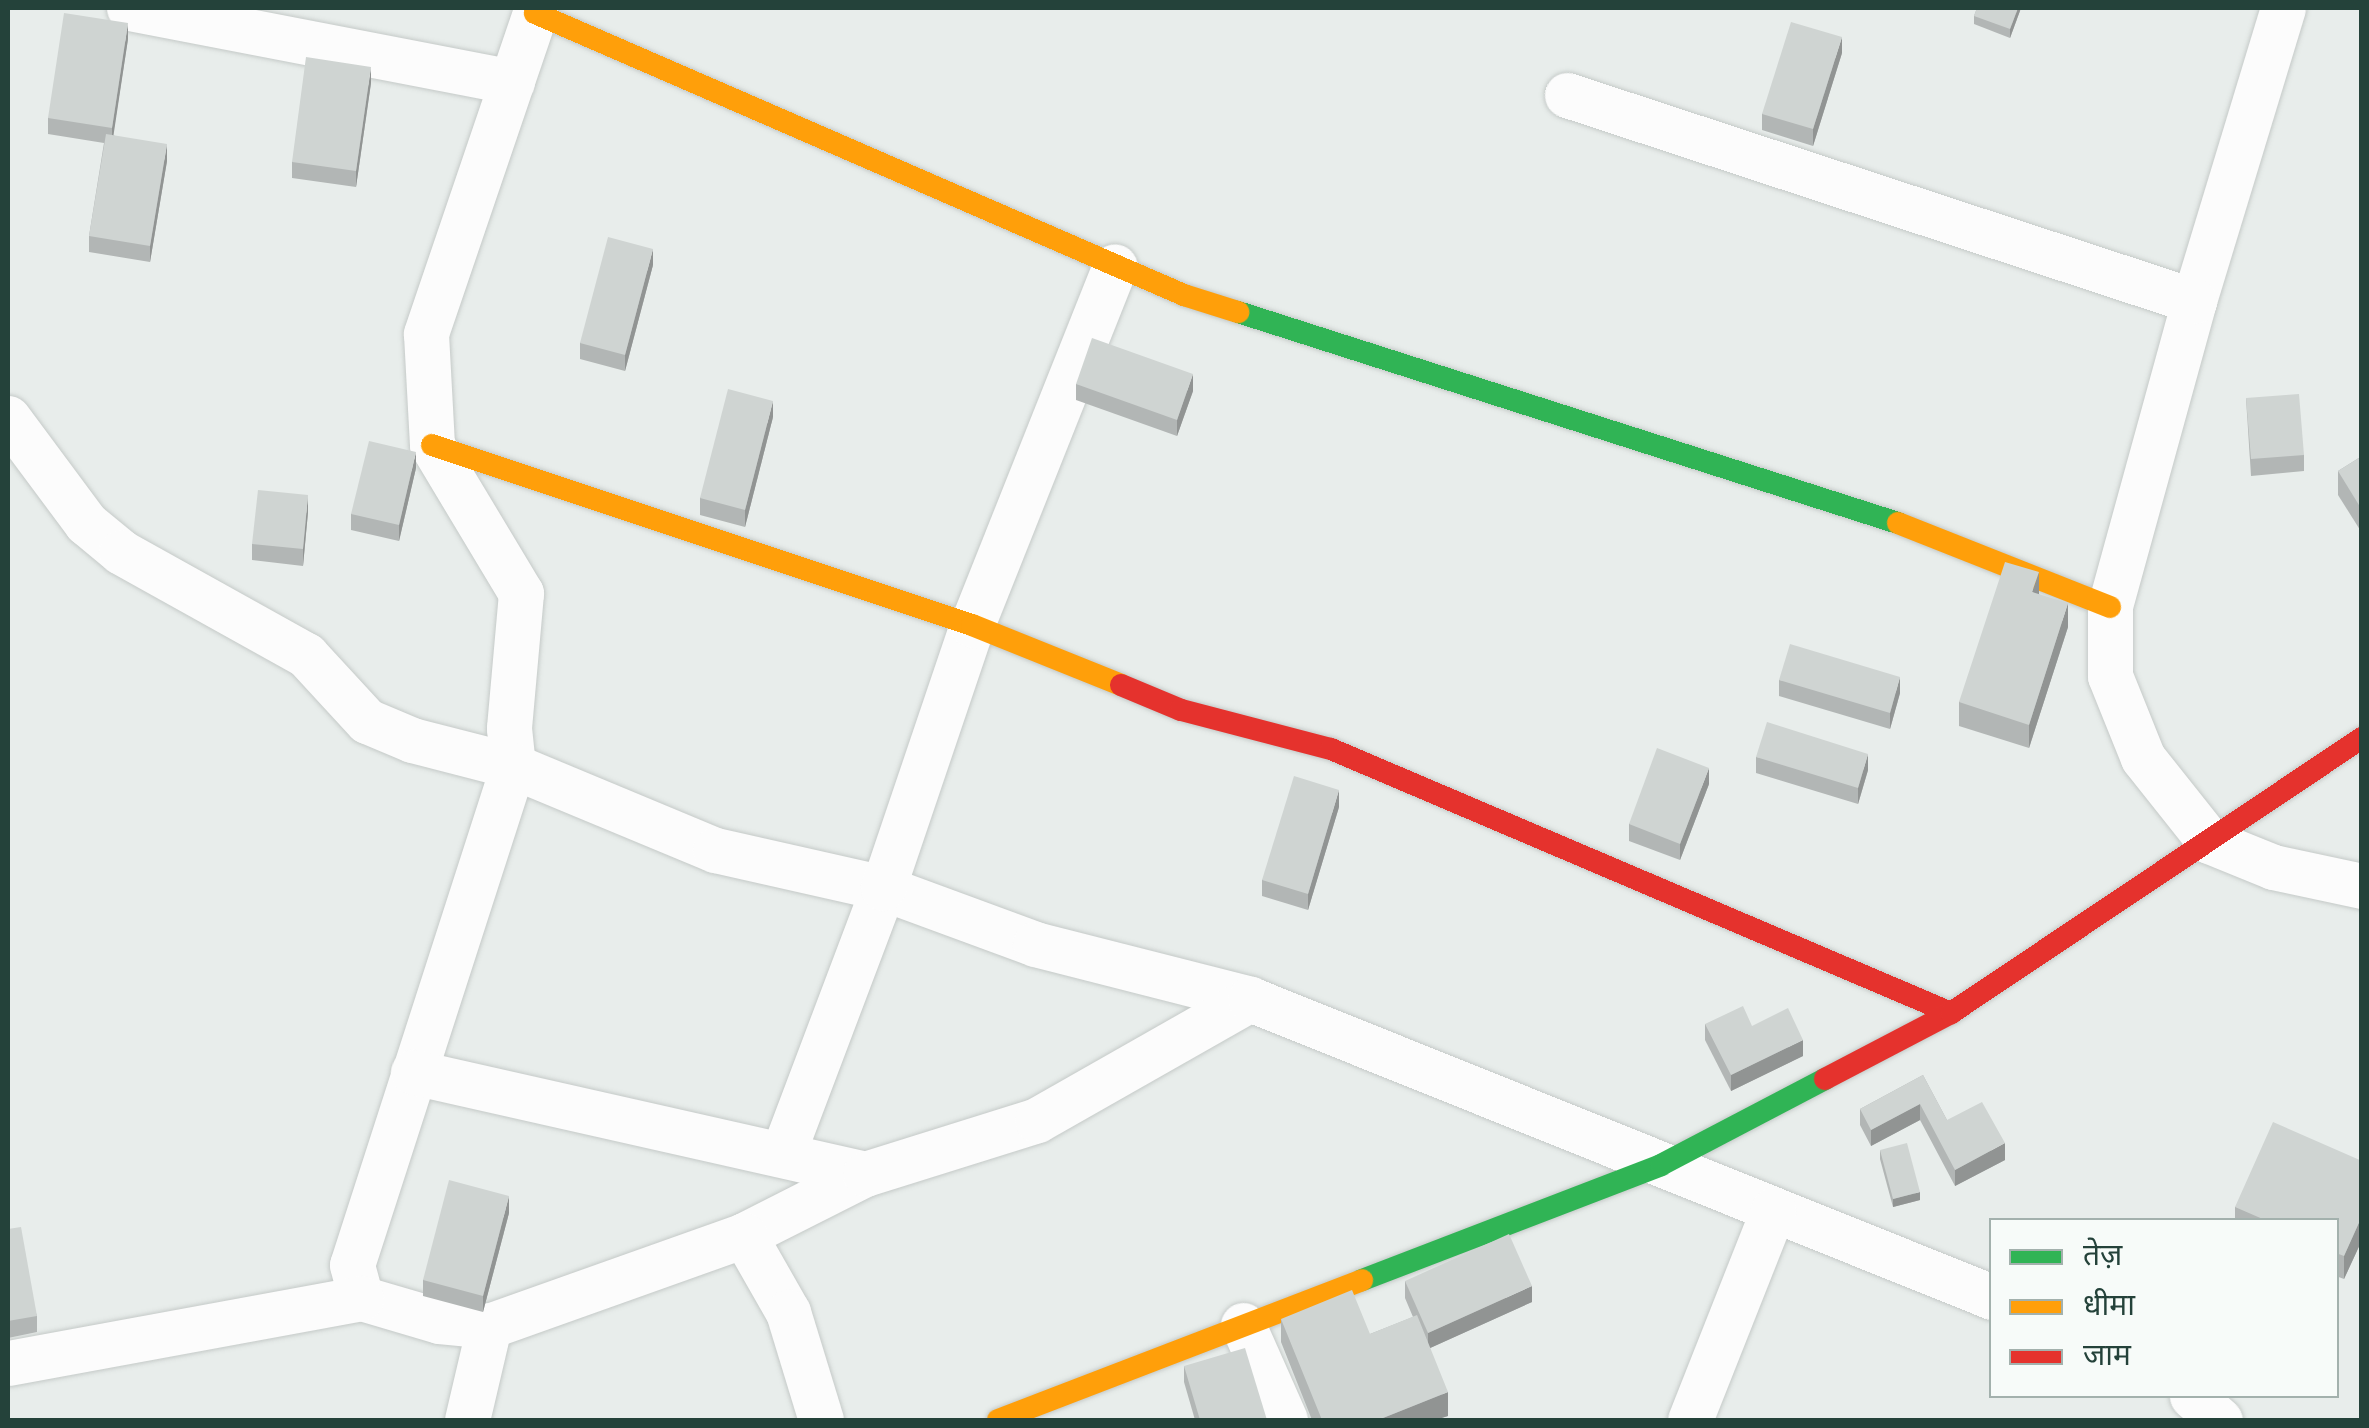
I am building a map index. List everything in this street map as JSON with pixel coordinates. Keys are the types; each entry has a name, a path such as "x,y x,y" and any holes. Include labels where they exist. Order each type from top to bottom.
{"street":[{"path":"129,8 512,82"},
{"path":"2283,8 2194,301 2110,607 2110,676 2143,758 2209,841 2273,866 2362,886"},
{"path":"362,1298 352,1265 512,766 510,728 521,593 432,445 426,334 536,10 1184,296 1911,527 2110,607"},
{"path":"1567,95 2194,301"},
{"path":"783,1153 882,888 972,626 1114,266"},
{"path":"8,418 86,522 122,552 306,655 367,721 412,740 512,766 715,850 882,888 1034,944 1250,1000 1989,1295"},
{"path":"432,445 972,626 1181,710 1330,749 1952,1012"},
{"path":"998,1420 1661,1165 1952,1012 2362,738"},
{"path":"8,1363 362,1298 439,1321 489,1326 744,1235 864,1174 1037,1120 1250,1000"},
{"path":"413,1072 864,1174"},
{"path":"1690,1420 1773,1210"},
{"path":"744,1235 788,1312 822,1420"},
{"path":"1243,1324 1285,1420"},
{"path":"468,1420 489,1326"},
{"path":"2194,1398 2220,1420"}],"building":[{"path":"1977,8 2018,8 2010,29 1974,16"},
{"path":"64,13 128,23 112,128 48,118"},
{"path":"1791,22 1842,37 1813,129 1762,114"},
{"path":"306,57 371,67 356,171 292,162"},
{"path":"106,134 167,144 150,246 89,236"},
{"path":"608,237 653,249 625,355 580,343"},
{"path":"1092,338 1193,374 1177,420 1076,384"},
{"path":"728,389 773,401 745,510 700,498"},
{"path":"2299,394 2304,455 2251,459 2246,398"},
{"path":"369,441 416,452 399,525 351,514"},
{"path":"2362,456 2362,510 2338,471"},
{"path":"258,490 308,495 303,549 252,544"},
{"path":"2005,562 2039,572 2032,592 2068,603 2029,725 1959,702"},
{"path":"1790,644 1900,677 1890,713 1779,680"},
{"path":"1767,722 1868,754 1858,788 1756,757"},
{"path":"1657,748 1709,768 1680,844 1629,824"},
{"path":"1294,776 1339,790 1308,894 1262,880"},
{"path":"1743,1006 1752,1026 1788,1008 1803,1040 1731,1075 1705,1024"},
{"path":"1923,1075 1947,1120 1982,1102 2005,1143 1955,1170 1920,1104 1871,1130 1860,1109"},
{"path":"2273,1122 2362,1161 2362,1216 2344,1256 2339,1254 2339,1218 2260,1218 2235,1207"},
{"path":"1907,1143 1920,1192 1893,1199 1880,1150"},
{"path":"449,1180 509,1196 483,1296 423,1280"},
{"path":"21,1227 37,1316 8,1321 8,1229"},
{"path":"1509,1234 1532,1286 1428,1333 1405,1281"},
{"path":"1352,1290 1370,1334 1417,1315 1448,1392 1378,1420 1322,1420 1281,1319"},
{"path":"1245,1348 1267,1420 1200,1420 1184,1366"}],"traffic: fast":[{"path":"1238,312 1898,523"},
{"path":"1362,1280 1661,1165 1825,1079"}],"traffic: slow":[{"path":"536,8 535,13 1184,295 1238,312"},
{"path":"432,445 972,625 1121,685"},
{"path":"1898,523 2110,607"},
{"path":"998,1420 1362,1280"}],"traffic: jam":[{"path":"1121,685 1181,710 1331,749 1951,1013"},
{"path":"1825,1079 1951,1013 2362,738"}]}
